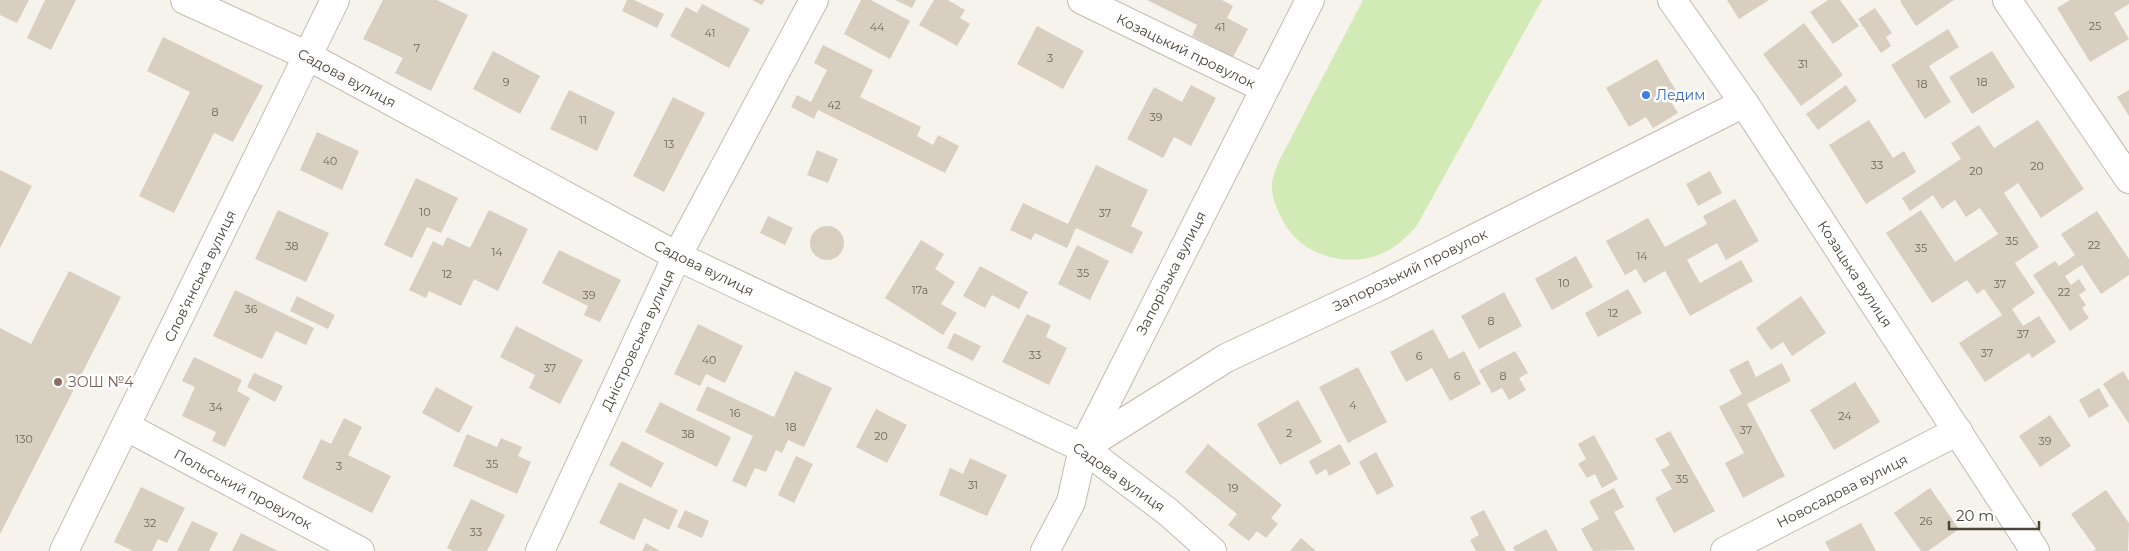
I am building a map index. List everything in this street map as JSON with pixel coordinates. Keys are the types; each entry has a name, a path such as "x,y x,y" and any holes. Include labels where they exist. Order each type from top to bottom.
{"street":[{"name":"Садова вулиця","path":"185,0 306,55 677,256 1083,448 1168,512 1212,551"},
{"name":"Словʼянська вулиця","path":"64,551 127,427 306,55 335,0"},
{"name":"Дністровська вулиця","path":"540,551 677,256 814,0"},
{"name":"Козацький провулок","path":"1082,0 1264,88"},
{"name":"Запорізька вулиця","path":"1045,551 1071,502 1083,448 1310,0"},
{"name":"Козацька вулиця","path":"1672,0 1744,103 2035,551"},
{"path":"2007,0 2129,179"},
{"name":"Запорозький провулок","path":"1083,448 1226,358 1378,287 1744,103"},
{"name":"Польський провулок","path":"127,427 360,551"},
{"name":"Новосадова вулиця","path":"1725,551 1958,431"}],"green space":[{"path":"1363,0 1542,0 1416,227 1388,251 1370,258 1356,260 1327,256 1301,243 1283,221 1275,204 1272,182 1278,163"}],"building":[{"path":"0,0 29,0 17,23 0,15"},
{"path":"45,0 76,0 51,50 27,38"},
{"path":"383,0 437,0 468,15 431,91 395,73 403,58 363,39"},
{"path":"627,0 634,0 664,14 657,28 622,11"},
{"path":"752,0 765,0 762,5"},
{"path":"861,0 871,0 910,21 890,59 844,34"},
{"path":"895,0 916,0 912,8"},
{"path":"934,0 948,0 965,10 960,18 970,24 957,46 919,25"},
{"path":"1147,0 1222,0 1233,6 1227,18 1248,29 1233,57 1192,36 1197,25"},
{"path":"1727,0 1769,0 1739,19"},
{"path":"1828,0 1840,0 1859,26 1833,44 1810,12"},
{"path":"1902,0 1954,0 1916,26 1900,1"},
{"path":"2070,0 2129,0 2129,4 2114,13 2129,39 2090,62 2057,8"},
{"path":"702,4 750,29 729,68 670,36 686,7 697,13"},
{"path":"1875,8 1892,33 1886,37 1891,46 1881,53 1858,19"},
{"path":"1804,23 1843,75 1801,106 1763,54"},
{"path":"1037,26 1084,51 1063,89 1017,64"},
{"path":"1948,29 1959,47 1929,66 1951,102 1925,119 1891,65"},
{"path":"163,37 263,86 233,142 214,133 174,213 139,196 190,92 147,71"},
{"path":"823,45 873,70 860,97 921,127 917,136 933,145 938,135 959,146 945,173 818,110 814,119 791,107 797,95 811,102 827,70 814,63"},
{"path":"493,51 540,76 520,114 473,89"},
{"path":"1992,51 2015,87 1972,114 1949,77"},
{"path":"1657,59 1680,97 1671,102 1678,113 1653,128 1646,117 1629,127 1606,88"},
{"path":"1191,85 1216,98 1191,146 1174,137 1163,158 1127,139 1154,87 1182,102"},
{"path":"1846,85 1857,101 1818,130 1806,114"},
{"path":"569,90 615,112 597,151 550,129"},
{"path":"2129,90 2129,116 2117,97"},
{"path":"673,97 705,113 664,192 633,176"},
{"path":"1869,120 1893,158 1904,151 1916,172 1866,204 1829,145"},
{"path":"2038,120 2084,189 2041,218 2018,183 2004,193 2039,247 2015,263 2035,293 2012,309 2023,326 2039,316 2056,342 2032,358 2029,353 1985,382 1959,343 2002,315 1984,289 1977,294 1967,280 1932,303 1886,233 1921,210 1955,262 1998,234 1980,208 1966,217 1955,200 1942,209 1933,195 1910,211 1902,198 1961,159 1951,143 1979,125 1994,148"},
{"path":"317,132 359,151 342,190 300,170"},
{"path":"817,150 838,159 828,183 807,175"},
{"path":"1096,165 1148,190 1131,226 1143,232 1132,254 1076,228 1067,248 1035,233 1031,240 1010,230 1023,203 1068,224"},
{"path":"0,170 32,186 0,248"},
{"path":"1710,171 1722,193 1698,206 1686,184"},
{"path":"416,178 458,198 441,233 427,227 412,258 384,245"},
{"path":"1735,199 1759,241 1726,260 1717,243 1687,260 1700,283 1741,260 1753,281 1690,316 1665,271 1644,283 1636,269 1625,275 1606,241 1648,218 1665,247 1707,224 1703,216"},
{"path":"278,210 329,233 306,282 255,259"},
{"path":"489,210 528,229 498,291 474,279 461,306 429,291 426,298 409,290 433,241 443,246 447,237 470,248"},
{"path":"2097,211 2129,259 2129,275 2101,294 2082,265 2065,276 2071,285 2079,279 2086,290 2079,295 2086,305 2082,308 2089,318 2070,331 2033,275 2055,261 2059,266 2075,255 2061,234"},
{"path":"768,216 793,228 785,245 760,233"},
{"path":"827,226 839,231 844,243 839,255 827,260 815,255 810,243 815,231"},
{"path":"921,240 944,254 935,269 955,282 941,304 957,313 943,335 885,298"},
{"path":"1077,245 1109,261 1090,300 1058,284"},
{"path":"559,250 621,280 600,322 584,315 588,306 542,283"},
{"path":"1576,256 1593,287 1552,310 1535,279"},
{"path":"980,266 1028,292 1019,309 992,295 985,308 963,296"},
{"path":"69,271 121,297 0,534 0,328 31,344"},
{"path":"1628,289 1642,313 1598,337 1585,313"},
{"path":"235,290 314,328 306,345 276,331 262,359 213,336"},
{"path":"1504,292 1522,326 1479,349 1461,316"},
{"path":"297,296 335,315 328,329 290,311"},
{"path":"1801,296 1826,333 1792,356 1783,342 1771,350 1756,328"},
{"path":"1027,314 1051,325 1046,337 1067,348 1049,385 1002,362"},
{"path":"698,324 743,346 725,383 706,374 700,386 674,374"},
{"path":"516,326 583,360 560,404 529,388 535,375 500,357"},
{"path":"1433,329 1449,359 1464,351 1481,384 1450,401 1432,368 1406,382 1390,352"},
{"path":"954,333 981,346 973,361 947,348"},
{"path":"1515,351 1528,373 1519,378 1526,390 1509,400 1502,388 1492,393 1479,370"},
{"path":"194,357 242,380 237,391 250,398 225,447 212,441 216,432 182,416 195,387 182,381"},
{"path":"1748,360 1756,377 1782,363 1791,381 1747,404 1785,476 1743,498 1725,463 1744,453 1719,407 1742,394 1729,370"},
{"path":"1358,367 1387,422 1348,443 1319,387"},
{"path":"795,371 832,388 804,447 788,440 782,453 776,450 766,472 755,468 746,487 732,481 753,436 696,410 707,386 774,417"},
{"path":"2123,371 2129,381 2129,424 2103,384"},
{"path":"254,373 283,386 275,402 247,387"},
{"path":"1855,382 1880,422 1834,450 1810,410"},
{"path":"436,387 473,407 459,433 422,413"},
{"path":"2099,388 2109,406 2089,418 2079,400"},
{"path":"1298,400 1322,442 1280,465 1257,424"},
{"path":"660,402 731,437 717,467 645,432"},
{"path":"876,409 907,425 887,463 856,447"},
{"path":"2050,415 2071,446 2040,467 2019,436"},
{"path":"344,418 362,427 348,455 391,476 372,513 302,478 321,439 331,444"},
{"path":"1670,431 1715,511 1674,533 1655,498 1672,489 1661,470 1670,465 1655,439"},
{"path":"467,434 497,447 501,438 522,447 518,456 531,462 517,494 453,466"},
{"path":"1594,435 1618,479 1602,488 1595,474 1587,478 1578,464 1586,459 1578,444"},
{"path":"622,441 664,463 651,488 609,465"},
{"path":"1208,444 1282,505 1271,518 1278,524 1266,538 1257,531 1249,541 1228,525 1237,514 1185,472"},
{"path":"1340,444 1351,464 1329,476 1326,469 1316,475 1309,461"},
{"path":"1376,452 1394,486 1377,495 1359,462"},
{"path":"796,456 813,464 794,503 778,495"},
{"path":"970,458 1007,475 987,516 939,495 950,468 963,474"},
{"path":"619,482 678,510 669,530 644,518 634,540 599,523"},
{"path":"141,487 185,508 167,543 158,539 152,551 133,551 114,542"},
{"path":"1614,488 1624,507 1614,512 1635,550 1593,551 1581,529 1599,519 1589,501"},
{"path":"1930,488 1959,529 1928,551 1921,551 1894,513"},
{"path":"2106,490 2129,523 2128,551 2093,551 2096,549 2071,514"},
{"path":"471,499 505,515 487,551 453,551 447,548"},
{"path":"685,510 709,521 702,538 677,527"},
{"path":"1484,510 1506,551 1476,551 1470,540 1479,535 1470,517"},
{"path":"192,521 218,533 209,551 177,551"},
{"path":"1861,523 1876,551 1830,551 1825,542"},
{"path":"1546,529 1558,551 1515,551 1513,547"},
{"path":"241,533 278,551 232,551"},
{"path":"1301,538 1316,551 1290,551"},
{"path":"646,543 660,551 642,551"}],"place":[{"name":"Ледим","path":"1646,95"},
{"name":"ЗОШ №4","path":"58,382"}]}
